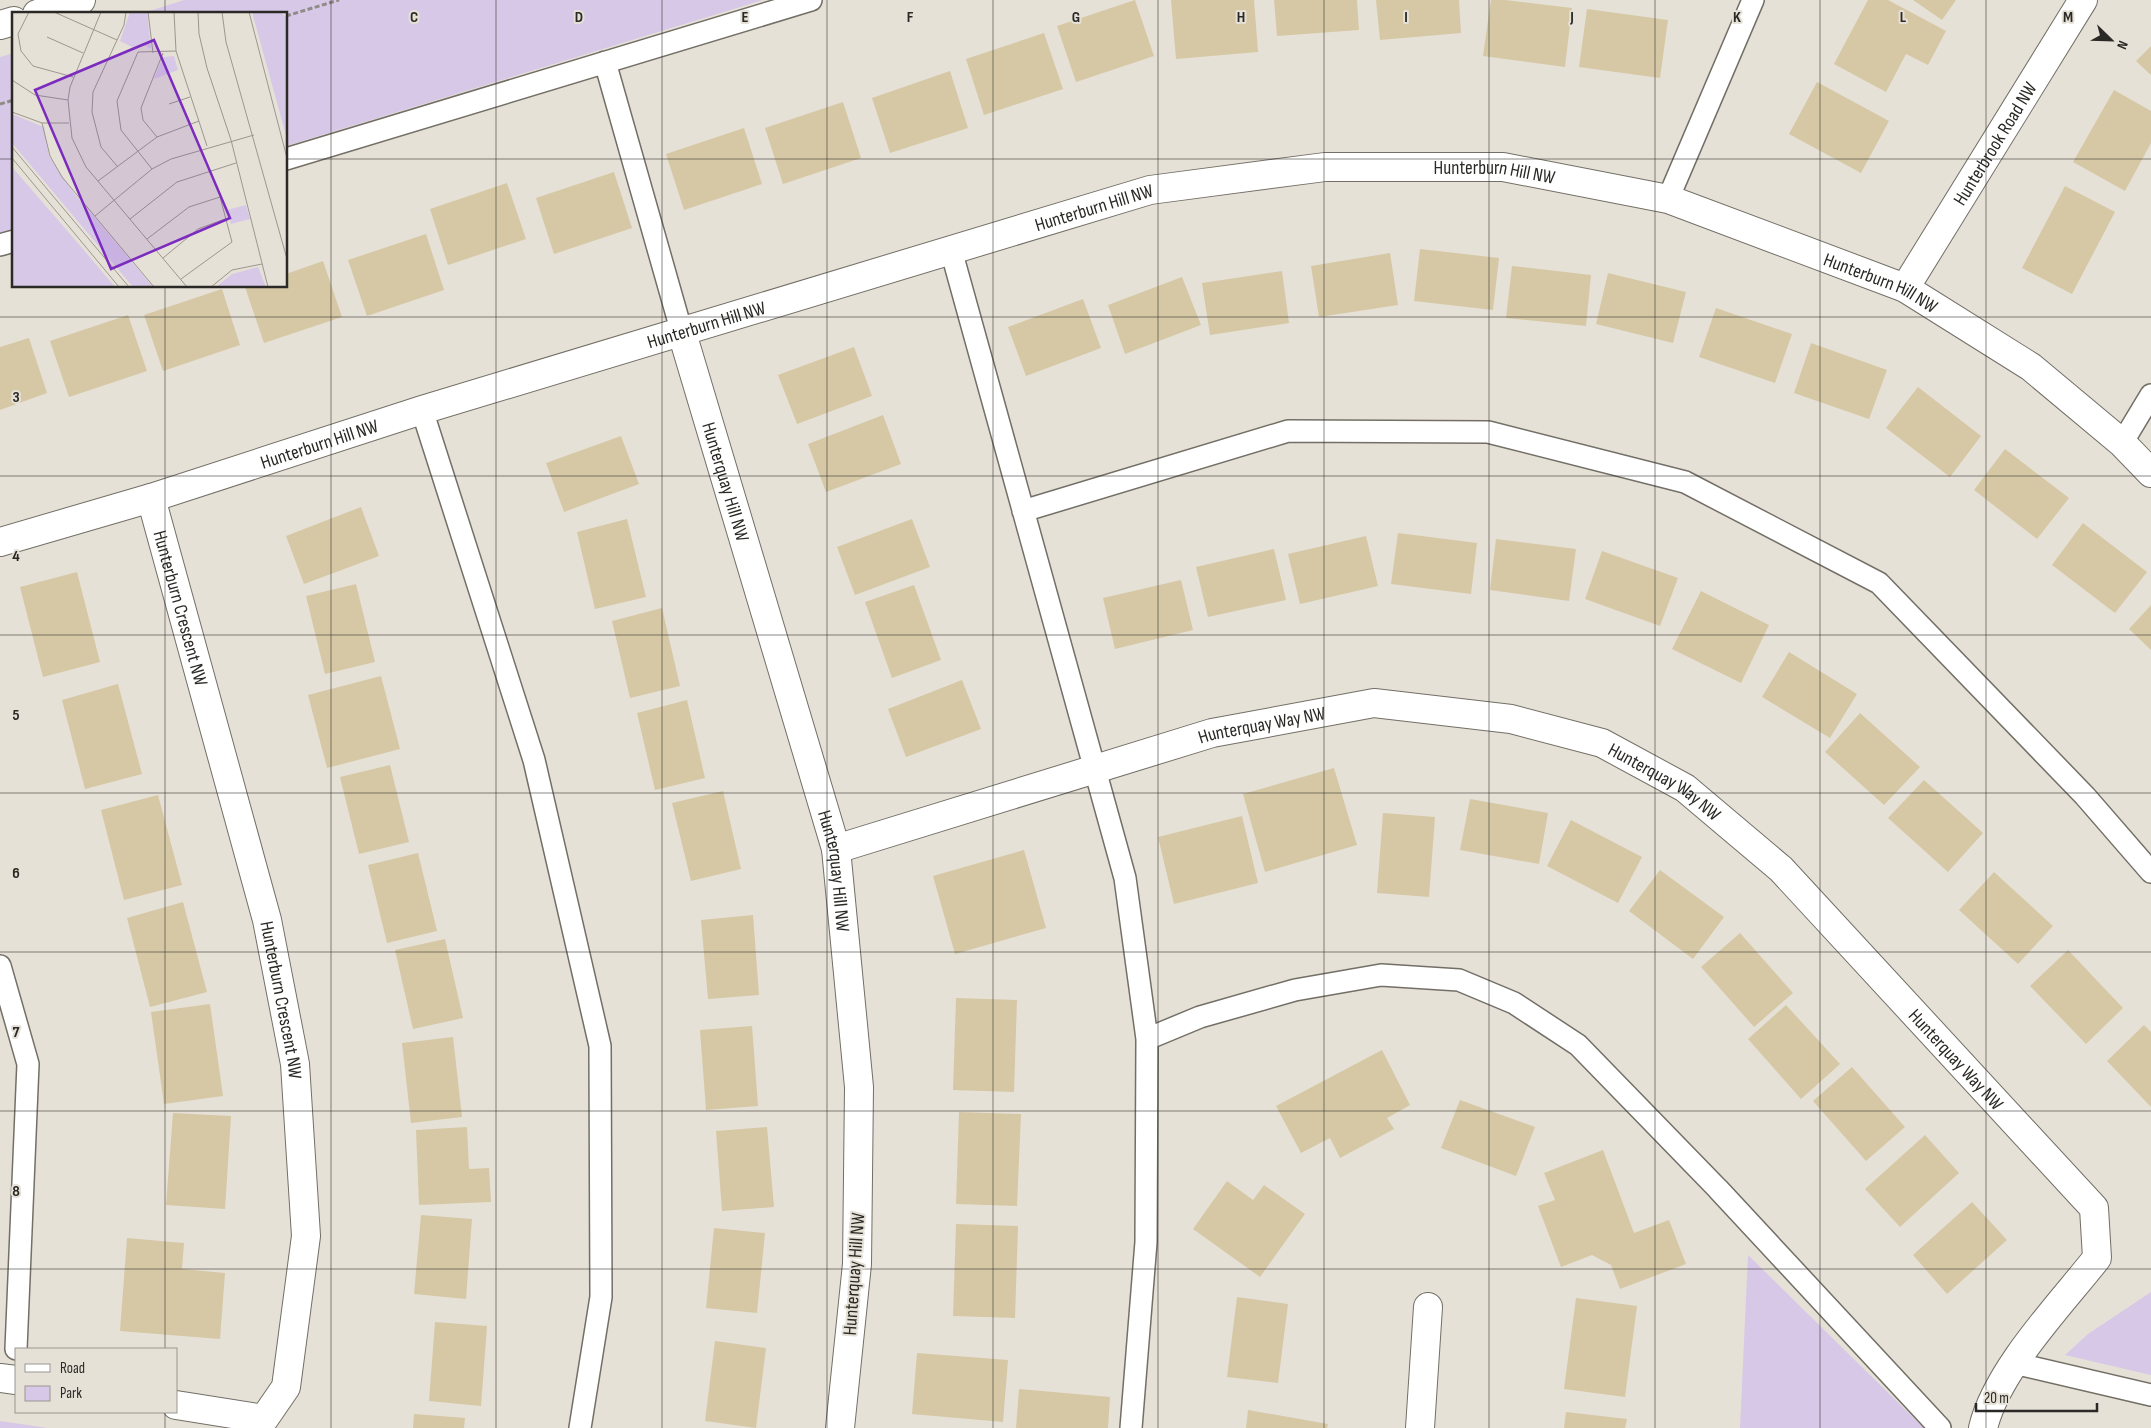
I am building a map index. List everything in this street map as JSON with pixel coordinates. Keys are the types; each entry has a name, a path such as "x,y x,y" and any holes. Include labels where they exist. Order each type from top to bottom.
{"street":[{"path":"43,12 81,0"},
{"name":"Hunterbrook Road NW","path":"1905,288 2083,0"},
{"name":"Hunterburn Hill NW","path":"0,542 151,498 422,410 682,333 1150,190 1325,167 1503,167 1668,199 1905,288 2031,367 2122,443 2151,473"},
{"name":"Hunterquay Hill NW","path":"682,333 836,849 859,1087 857,1264 840,1428"},
{"name":"Hunterburn Crescent NW","path":"151,498 267,920 295,1064 306,1236 286,1387 264,1419 178,1405"},
{"name":"Hunterquay Way NW","path":"836,849 1212,733 1374,703 1511,718 1602,743 1685,788 1781,869 2094,1208 2098,1258 2014,1363 1987,1410 1983,1428"},
{"path":"1420,1428 1428,1307"}],"lane":[{"path":"288,158 812,0"},
{"path":"1668,199 1753,0"},
{"path":"605,62 682,333"},
{"path":"951,250 1125,878 1147,1039 1146,1242 1132,1428"},
{"path":"2122,443 2151,395"},
{"path":"422,410 534,760 600,1046 600,1297 580,1428"},
{"path":"1023,510 1288,431 1488,432 1685,482 1879,583 2085,796 2151,872"},
{"path":"0,966 28,1064 16,1348"},
{"path":"1147,1039 1200,1017 1295,990 1381,975 1459,980 1514,1003 1578,1045 1718,1189 1940,1428"},
{"path":"10,1379 15,1356"},
{"path":"2014,1363 2151,1395"}],"path":[{"path":"288,15 339,0"}],"green space":[{"path":"184,0 763,0 288,145 288,12 146,12"},
{"path":"12,54 12,233 0,236 0,57"},
{"path":"1748,1255 1924,1428 1740,1428"},
{"path":"2151,1292 2151,1375 2065,1355 2088,1334"},
{"path":"0,1421 48,1428 0,1428"}],"building":[{"path":"1135,0 1154,56 1076,82 1057,26"},
{"path":"1171,0 1254,0 1258,52 1176,59"},
{"path":"1274,0 1357,0 1359,30 1277,36"},
{"path":"1376,0 1459,0 1461,33 1380,40"},
{"path":"1491,0 1572,8 1565,67 1483,56"},
{"path":"1868,0 1888,0 1946,31 1928,65 1906,54 1886,92 1834,64"},
{"path":"1913,0 1956,0 1942,20"},
{"path":"1587,9 1668,20 1660,78 1579,67"},
{"path":"1044,33 1063,89 984,115 966,59"},
{"path":"2151,46 2151,75 2136,61"},
{"path":"950,71 968,128 890,153 872,98"},
{"path":"1817,82 1889,121 1861,173 1789,134"},
{"path":"2114,90 2151,111 2151,143 2125,191 2073,162"},
{"path":"843,102 861,158 783,184 765,128"},
{"path":"744,128 762,184 684,210 666,154"},
{"path":"614,172 632,228 554,254 536,198"},
{"path":"507,183 526,239 448,265 430,209"},
{"path":"2065,186 2115,212 2072,294 2022,268"},
{"path":"426,234 444,290 367,316 348,260"},
{"path":"1420,249 1499,258 1493,310 1414,301"},
{"path":"1390,253 1398,305 1319,317 1311,266"},
{"path":"323,261 342,317 264,343 245,288 288,288 288,273"},
{"path":"1512,266 1591,275 1586,326 1506,318"},
{"path":"1282,271 1289,323 1210,335 1202,283"},
{"path":"1608,273 1686,292 1673,343 1596,324"},
{"path":"1182,277 1201,325 1125,354 1108,305"},
{"path":"222,289 240,345 163,371 144,315"},
{"path":"1083,299 1101,348 1026,376 1008,327"},
{"path":"1716,308 1792,334 1775,383 1699,357"},
{"path":"128,315 147,371 69,397 50,341"},
{"path":"29,338 47,393 0,410 0,347"},
{"path":"1811,343 1887,370 1869,419 1794,393"},
{"path":"854,347 872,396 797,424 778,375"},
{"path":"1918,387 1981,436 1950,477 1886,428"},
{"path":"883,415 901,464 826,492 808,444"},
{"path":"621,436 639,484 564,512 546,463"},
{"path":"2005,449 2069,498 2037,539 1974,490"},
{"path":"361,507 379,556 304,584 286,536"},
{"path":"627,519 646,597 595,609 577,532"},
{"path":"912,519 930,567 855,595 837,547"},
{"path":"2083,523 2147,572 2115,613 2052,565"},
{"path":"1398,533 1477,543 1471,594 1391,584"},
{"path":"1366,536 1378,586 1300,604 1288,554"},
{"path":"1496,539 1576,549 1569,601 1490,590"},
{"path":"1274,549 1286,600 1208,617 1196,567"},
{"path":"1602,551 1678,578 1660,626 1585,599"},
{"path":"77,572 100,662 43,677 20,587"},
{"path":"1181,580 1193,630 1115,649 1103,598"},
{"path":"356,584 375,662 325,674 306,596"},
{"path":"914,585 941,660 892,678 865,602"},
{"path":"1701,591 1769,625 1741,683 1672,649"},
{"path":"2151,605 2151,650 2129,629"},
{"path":"662,608 680,686 630,698 612,621"},
{"path":"1789,652 1857,694 1830,738 1762,697"},
{"path":"381,676 400,749 327,768 308,695"},
{"path":"962,680 981,729 906,757 888,709"},
{"path":"118,684 142,774 85,789 62,700"},
{"path":"687,700 705,778 655,790 637,713"},
{"path":"1860,713 1920,767 1884,805 1825,752"},
{"path":"390,765 409,842 359,854 340,777"},
{"path":"1334,768 1357,845 1265,872 1243,794"},
{"path":"1924,780 1983,833 1948,872 1888,818"},
{"path":"723,791 741,869 691,881 672,803"},
{"path":"158,795 182,885 124,900 101,810"},
{"path":"1470,799 1548,813 1539,864 1460,850"},
{"path":"1383,813 1435,817 1429,897 1377,893"},
{"path":"1242,816 1258,883 1174,904 1158,837"},
{"path":"1571,820 1642,857 1618,903 1547,866"},
{"path":"1024,850 1046,928 955,954 933,876"},
{"path":"418,853 437,931 387,943 368,865"},
{"path":"1660,870 1724,917 1693,959 1629,911"},
{"path":"1994,872 2053,926 2018,964 1959,910"},
{"path":"183,902 207,992 150,1007 127,918"},
{"path":"753,915 759,995 708,999 701,920"},
{"path":"1740,933 1793,993 1754,1027 1701,967"},
{"path":"445,939 463,1018 413,1029 395,950"},
{"path":"2068,950 2123,1008 2086,1044 2030,986"},
{"path":"956,998 1017,1000 1014,1092 953,1090"},
{"path":"210,1004 223,1096 164,1104 151,1012"},
{"path":"1786,1005 1840,1064 1801,1099 1748,1039"},
{"path":"2144,1025 2151,1032 2151,1107 2107,1061"},
{"path":"752,1026 758,1106 706,1110 700,1030"},
{"path":"453,1037 462,1117 411,1123 402,1043"},
{"path":"1382,1050 1410,1105 1387,1118 1394,1129 1340,1158 1330,1138 1301,1153 1276,1106"},
{"path":"1852,1067 1905,1127 1866,1161 1813,1101"},
{"path":"1460,1100 1535,1127 1516,1176 1441,1148"},
{"path":"959,1112 1021,1114 1017,1206 956,1204"},
{"path":"173,1113 231,1116 225,1209 166,1205"},
{"path":"467,1127 469,1169 489,1168 491,1202 419,1205 416,1130"},
{"path":"767,1127 774,1207 722,1211 716,1131"},
{"path":"1925,1135 1959,1173 1900,1227 1865,1189"},
{"path":"1603,1150 1634,1233 1669,1220 1686,1264 1620,1289 1611,1265 1592,1255 1561,1267 1538,1206 1555,1200 1544,1173"},
{"path":"1227,1181 1253,1200 1264,1185 1305,1214 1260,1277 1193,1229"},
{"path":"1972,1202 2007,1240 1947,1294 1913,1255"},
{"path":"421,1215 472,1219 466,1299 414,1294"},
{"path":"956,1224 1018,1226 1015,1318 953,1316"},
{"path":"714,1228 765,1233 757,1313 706,1308"},
{"path":"127,1238 184,1243 182,1269 225,1273 220,1339 120,1331"},
{"path":"1237,1297 1288,1304 1278,1383 1227,1377"},
{"path":"1576,1298 1637,1306 1625,1397 1564,1389"},
{"path":"435,1322 487,1326 481,1406 429,1401"},
{"path":"715,1341 766,1348 756,1428 705,1421"},
{"path":"917,1353 1008,1360 1003,1422 912,1414"},
{"path":"1019,1389 1110,1397 1108,1428 1016,1428"},
{"path":"1248,1410 1328,1424 1327,1428 1246,1428"},
{"path":"1566,1412 1627,1419 1625,1428 1564,1428"},
{"path":"414,1414 465,1418 464,1428 413,1428"}]}
